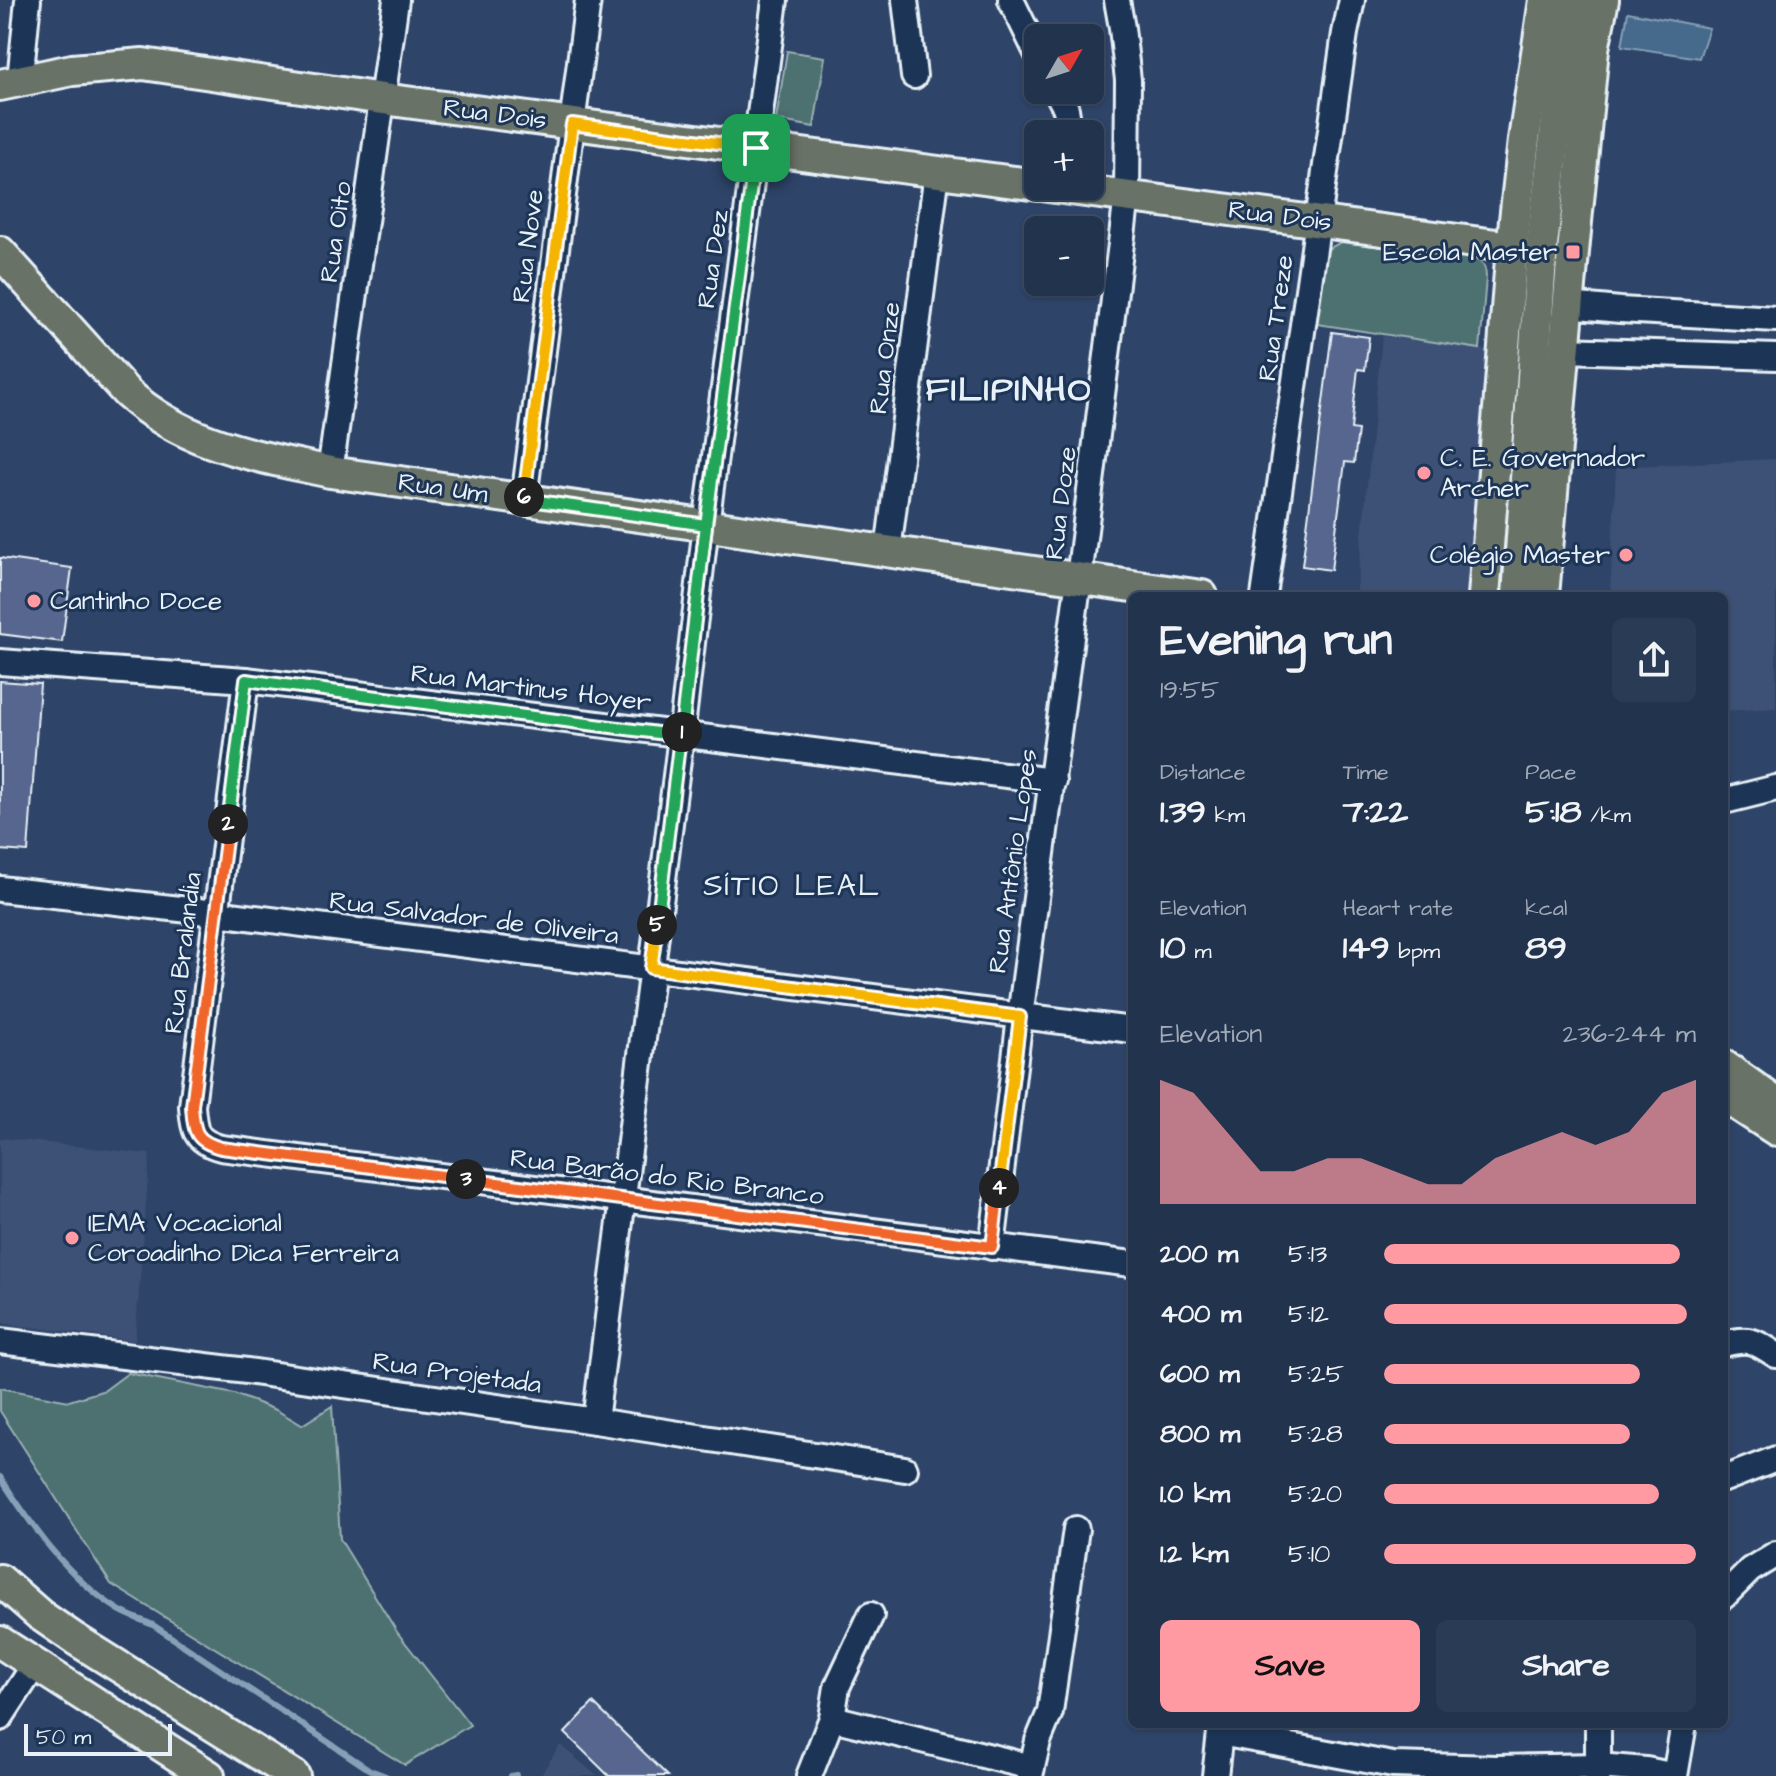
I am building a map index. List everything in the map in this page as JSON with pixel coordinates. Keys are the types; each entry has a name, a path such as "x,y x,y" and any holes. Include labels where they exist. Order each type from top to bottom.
{"main road":[{"path":"1484,592 1512,247 1545,0"},
{"path":"1518,592 1542,245 1574,0"},
{"path":"1543,592 1593,49 1603,0"},
{"name":"Rua Dois","path":"10,83 72,70 143,64 383,99 1024,182"},
{"name":"Rua Dois","path":"1104,193 1512,247"},
{"name":"Rua Um","path":"0,252 127,393 148,412 196,438 242,452 330,472 1175,592"},
{"path":"1728,1069 1776,1103"},
{"path":"1728,1099 1776,1130"},
{"path":"0,1580 40,1615 75,1639 294,1776"},
{"path":"0,1642 209,1776"}],"street":[{"path":"10,83 28,0"},
{"name":"Rua Oito","path":"330,472 396,0"},
{"name":"Rua Nove","path":"524,499 588,0"},
{"name":"Rua Dez","path":"595,1421 706,525 775,0"},
{"path":"905,0 914,76"},
{"path":"1011,0 1024,26"},
{"name":"Rua Doze","path":"1079,578 1127,196 1128,80 1117,0"},
{"name":"Rua Treze","path":"1265,592 1352,0"},
{"name":"Rua Onze","path":"888,551 937,172"},
{"path":"1568,305 1776,319"},
{"path":"1564,350 1776,357"},
{"name":"Rua Antônio Lopes","path":"992,1247 1079,578"},
{"name":"Rua Martinus Hoyer","path":"0,662 246,680 1053,781"},
{"name":"Rua Bralandia","path":"199,1137 193,1125 192,1106 246,680"},
{"path":"1728,800 1776,788"},
{"name":"Rua Salvador de Oliveira","path":"0,889 216,913 1128,1030"},
{"name":"Rua Barão do Rio Branco","path":"199,1137 207,1144 221,1148 1128,1264"},
{"path":"1728,1343 1740,1339 1754,1340 1776,1355"},
{"name":"Rua Projetada","path":"0,1341 247,1371 905,1469"},
{"path":"1728,1477 1776,1459"},
{"path":"832,1718 1031,1771 1038,1741 1050,1712 1076,1529"},
{"path":"1728,1592 1750,1570 1776,1554"},
{"path":"809,1776 832,1718 837,1687 871,1615"},
{"path":"0,1718 34,1666"},
{"path":"1215,1776 1220,1728 1393,1765 1646,1770 1675,1776 1683,1728"},
{"path":"1598,1728 1598,1771"}],"shaded area":[{"path":"1628,12 1709,28 1699,58 1622,46"},
{"name":"C. E. Governador Archer","path":"1382,336 1490,350 1469,592 1356,592"},
{"path":"1776,459 1776,708 1728,711 1728,592 1610,592 1616,467"},
{"name":"IEMA Vocacional Coroadinho Dica Ferreira","path":"0,1138 150,1154 135,1341 0,1323"},
{"path":"560,1745 597,1776 540,1776"}],"green space":[{"path":"787,51 825,57 814,127 776,120"},
{"path":"1341,242 1478,260 1486,271 1480,349 1317,324 1324,258 1328,249"},
{"path":"128,1373 234,1394 276,1410 302,1425 332,1406 340,1539 397,1632 470,1725 405,1765 111,1584 0,1411 0,1388 69,1401 105,1390"}],"building":[{"path":"1332,332 1369,337 1365,370 1358,369 1351,429 1358,430 1354,463 1345,462 1331,570 1302,566"},
{"name":"Cantinho Doce","path":"0,558 72,568 62,642 0,634"},
{"path":"0,681 40,684 28,852 0,850"},
{"path":"593,1703 668,1776 609,1776 565,1733"}],"waterway":[{"path":"0,1477 52,1550 100,1597 123,1612 153,1625 370,1770 386,1776"},
{"path":"511,1776 516,1775"}],"place":[{"name":"Escola Master","path":"1573,252"},
{"name":"C. E. Governador Archer","path":"1424,473"},
{"name":"Colégio Master","path":"1626,555"},
{"name":"Cantinho Doce","path":"34,601"},
{"name":"IEMA Vocacional Coroadinho Dica Ferreira","path":"72,1238"}],"district":[{"name":"FILIPINHO","path":"1009,390"},
{"name":"SÍTIO LEAL","path":"792,886"}],"route":[{"path":"756,148 572,124 524,499 706,525 681,736 651,968 1020,1017 992,1247 207,1144 193,1125 192,1106 246,680 681,736 756,148"}]}
